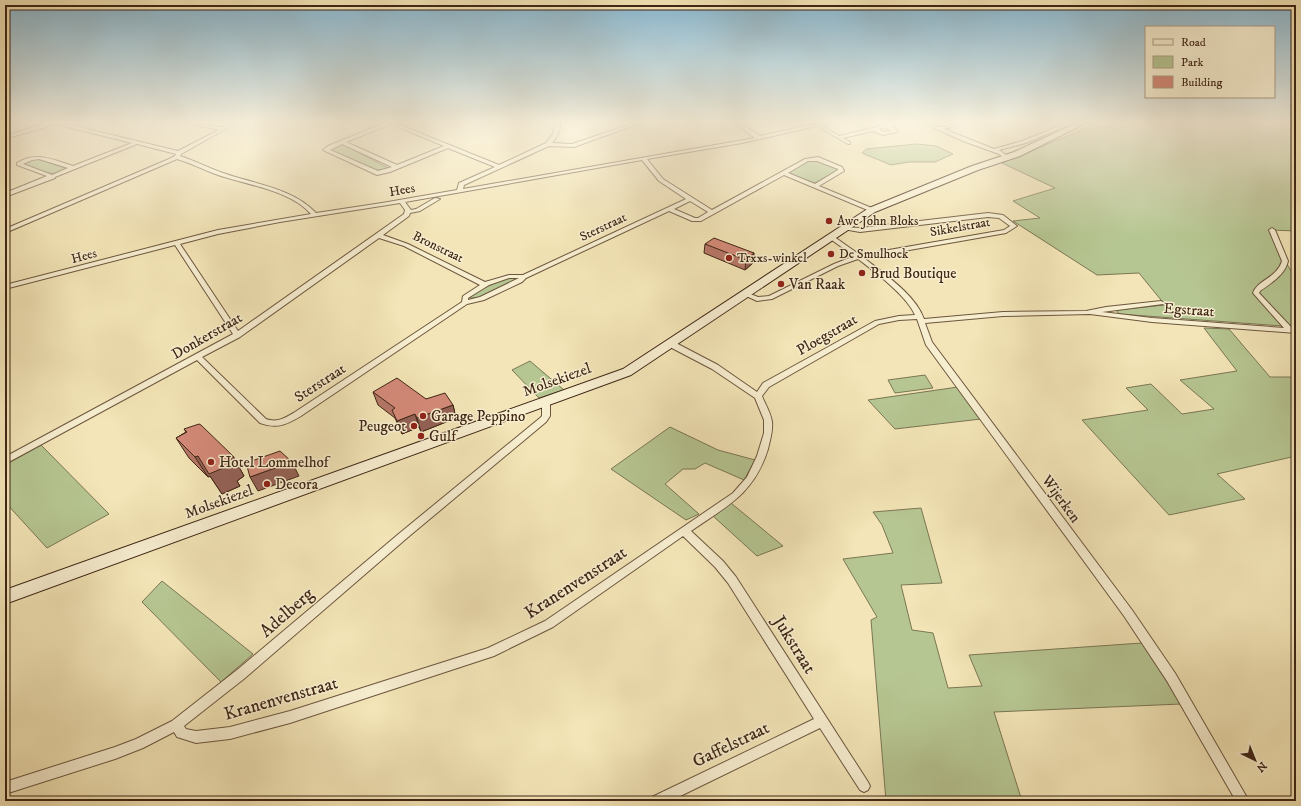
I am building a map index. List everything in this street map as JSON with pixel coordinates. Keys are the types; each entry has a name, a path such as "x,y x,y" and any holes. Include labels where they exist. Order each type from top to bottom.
{"main road":[{"name":"Molsekiezel","path":"5,597 627,372 872,210 975,168 990,160"}],"street":[{"path":"27,160 19,164 54,177"},
{"path":"47,160 74,168"},
{"path":"5,195 54,177 95,160"},
{"path":"5,230 167,160"},
{"path":"189,160 231,178 294,200 309,208 315,215"},
{"path":"346,160 373,173 384,172 414,160"},
{"path":"380,160 396,167"},
{"path":"482,160 500,167"},
{"path":"460,191 461,184 515,160"},
{"name":"Hees","path":"5,287 176,242 265,223 402,202 634,160"},
{"path":"644,160 661,180 713,213"},
{"path":"669,209 694,220 703,219 809,160"},
{"path":"814,160 840,168 841,171 816,186"},
{"path":"783,174 816,186 872,210"},
{"name":"Donkerstraat","path":"5,461 237,335 409,212 418,210 437,199"},
{"name":"Sterstraat","path":"198,357 263,421 270,424 283,423 465,303 482,299 520,281 524,277 690,199"},
{"path":"402,202 409,212"},
{"name":"Sikkelstraat","path":"746,294 757,299 770,298 858,257 1006,231 1014,226 1003,218 995,215 860,230 845,228"},
{"name":"Egstraat","path":"1272,230 1285,261 1284,266 1281,271 1257,290 1256,293 1293,330"},
{"name":"Bronstraat","path":"377,236 406,245 486,285"},
{"name":"Wijerken","path":"831,237 905,296 917,310 929,343 1151,646 1171,677 1243,801"},
{"path":"176,242 237,335"},
{"name":"Sterstraat","path":"465,303 465,297 486,285 508,276 524,277"},
{"name":"Egstraat","path":"1086,313 1106,308 1162,303"},
{"name":"Egstraat","path":"921,319 1003,314 1086,313 1152,320 1293,330"},
{"name":"Ploegstraat","path":"758,396 766,385 869,326 892,319 921,319"},
{"path":"671,344 715,367 758,396"},
{"name":"Kranenvenstraat","path":"176,725 181,733 196,737 230,733 290,717 490,652 549,624 736,495 750,479 761,456 769,427 768,420 758,396"},
{"name":"Adelberg","path":"5,788 139,744 176,725 241,674 404,535 543,420 546,416 546,402"},
{"name":"Jukstraat","path":"684,531 719,564 732,580 864,786"},
{"name":"Gaffelstraat","path":"656,801 822,721"}],"green space":[{"path":"39,160 66,169 56,173 44,172 23,164 25,161"},
{"path":"350,160 372,160 388,168 376,170 360,165"},
{"path":"878,160 940,160 935,162 909,162 891,165"},
{"path":"1010,160 1296,160 1296,231 1271,230 1288,266 1296,279 1296,327 1119,314 1116,310 1165,305 1139,273 1097,275 1013,221 1040,218 1013,201 1055,188 1002,163"},
{"path":"809,161 833,165 838,170 815,183 789,174 790,171"},
{"path":"510,276 515,277 516,280 479,298 470,298 471,294"},
{"path":"1204,328 1229,329 1270,377 1296,377 1296,456 1217,474 1245,499 1169,515 1082,420 1148,410 1126,388 1151,384 1182,414 1214,409 1180,380 1237,371"},
{"path":"530,361 564,390 539,398 512,370"},
{"path":"925,375 933,388 895,393 888,380"},
{"path":"958,387 981,419 895,429 868,400"},
{"path":"670,427 718,450 755,460 744,480 705,463 695,469 683,469 665,484 699,514 686,520 611,469"},
{"path":"41,445 109,514 47,548 5,502 5,465"},
{"path":"731,503 783,546 757,556 713,516"},
{"path":"921,508 942,583 901,585 912,630 933,633 948,688 982,686 969,655 1142,643 1181,704 994,712 1022,801 886,801 871,620 877,617 843,559 893,553 882,525 873,512"},
{"path":"162,581 253,654 221,682 142,602"}],"building":[{"path":"714,238 754,253 746,260 705,244"},
{"path":"397,378 426,399 445,393 453,405 417,418 415,414 397,421 392,410 395,408 373,392"},
{"path":"199,424 233,456 225,461 228,466 209,474 198,456 195,457 176,438 187,432 184,429"},
{"path":"280,451 292,462 250,477 246,463"}],"place":[{"name":"Awc John Bloks","path":"829,221"},
{"name":"De Smulhoek","path":"831,254"},
{"name":"Trxxs-winkel","path":"729,258"},
{"name":"Brud Boutique","path":"862,273"},
{"name":"Van Raak","path":"781,284"},
{"name":"Garage Peppino","path":"423,416"},
{"name":"Peugeot","path":"414,426"},
{"name":"Gulf","path":"421,436"},
{"name":"Hotel Lommelhof","path":"211,462"},
{"name":"Decora","path":"267,484"}]}
